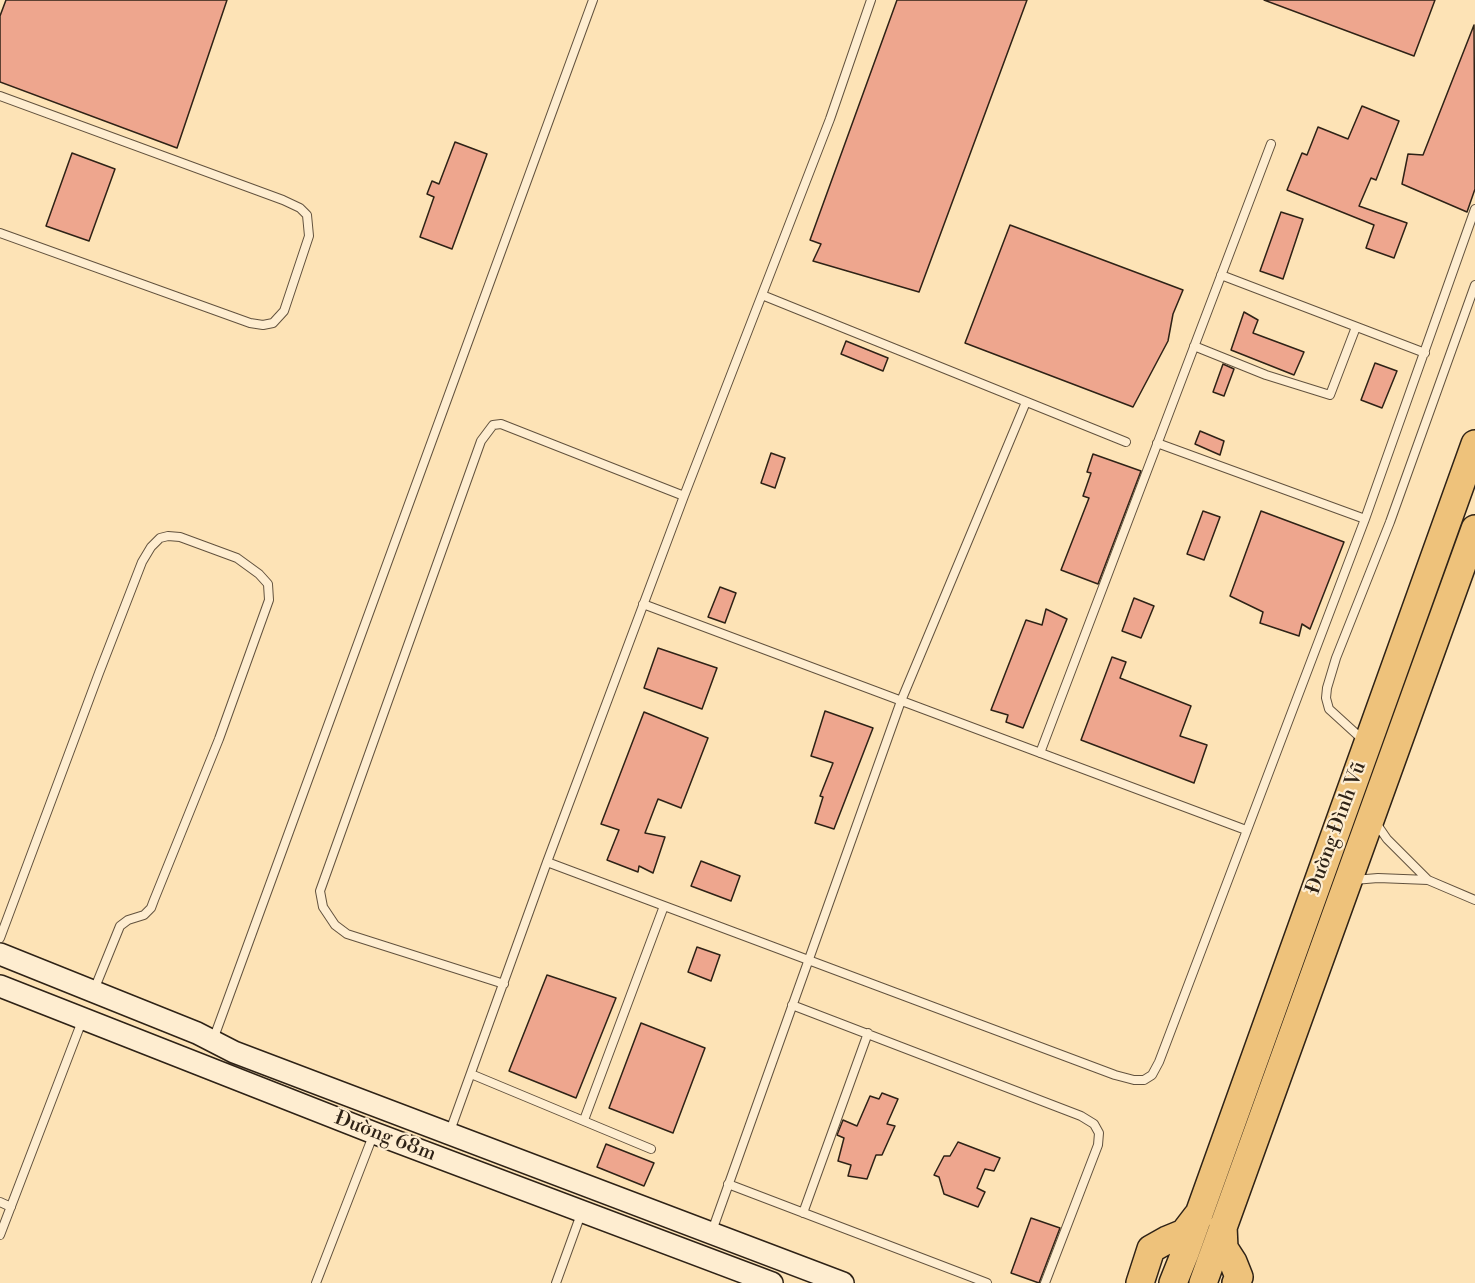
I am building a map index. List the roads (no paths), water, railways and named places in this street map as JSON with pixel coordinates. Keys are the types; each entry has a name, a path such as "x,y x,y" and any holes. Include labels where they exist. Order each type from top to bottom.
{"highway":[{"name":"Đường Đình Vũ","path":"1203,1283 1371,815 1380,750 1475,444"},
{"name":"Đường Đình Vũ","path":"1173,1283 1380,750 1475,529"},
{"name":"Đường Đình Vũ","path":"1140,1283 1151,1249 1184,1233 1199,1213"},
{"path":"1223,1226 1224,1248 1239,1277 1236,1283"}],"street":[{"path":"0,954 94,991 234,1052 843,1283"},
{"name":"Đường 68m","path":"0,986 374,1133 758,1280"}],"lane":[{"path":"213,1041 593,0"},
{"path":"448,1134 643,604 830,119 871,0"},
{"path":"0,96 283,200 300,208 307,215 309,236 284,311 273,323 263,325 250,323 0,233"},
{"path":"1040,753 1271,144"},
{"path":"547,862 1115,1075 1144,1080 1152,1075 1159,1062 1365,519 1475,209"},
{"path":"1221,275 1425,353"},
{"path":"1380,750 1329,709 1326,698 1327,688 1336,658 1390,522 1475,285"},
{"path":"762,295 1126,442"},
{"path":"1194,346 1266,375 1330,395 1356,327"},
{"path":"711,1233 901,701 1026,402"},
{"path":"504,984 347,934 335,925 323,906 320,891 481,441 493,425 501,424 684,496"},
{"path":"1157,443 1365,519"},
{"path":"0,938 99,673 142,562 151,547 160,538 180,537 237,558 259,574 268,584 269,600 219,739 151,908 144,915 128,920 120,926 94,991"},
{"path":"643,604 1246,830"},
{"path":"1371,815 1387,839 1428,880"},
{"path":"1347,881 1378,878 1428,880 1475,900"},
{"path":"584,1120 664,906"},
{"path":"792,1005 1081,1116 1094,1124 1099,1133 1098,1145 1045,1283"},
{"path":"0,1235 83,1018"},
{"path":"803,1213 868,1033"},
{"path":"471,1074 651,1149"},
{"path":"316,1283 374,1133"},
{"path":"728,1184 987,1283"},
{"path":"0,1202 11,1206"},
{"path":"556,1283 582,1211"}]}
